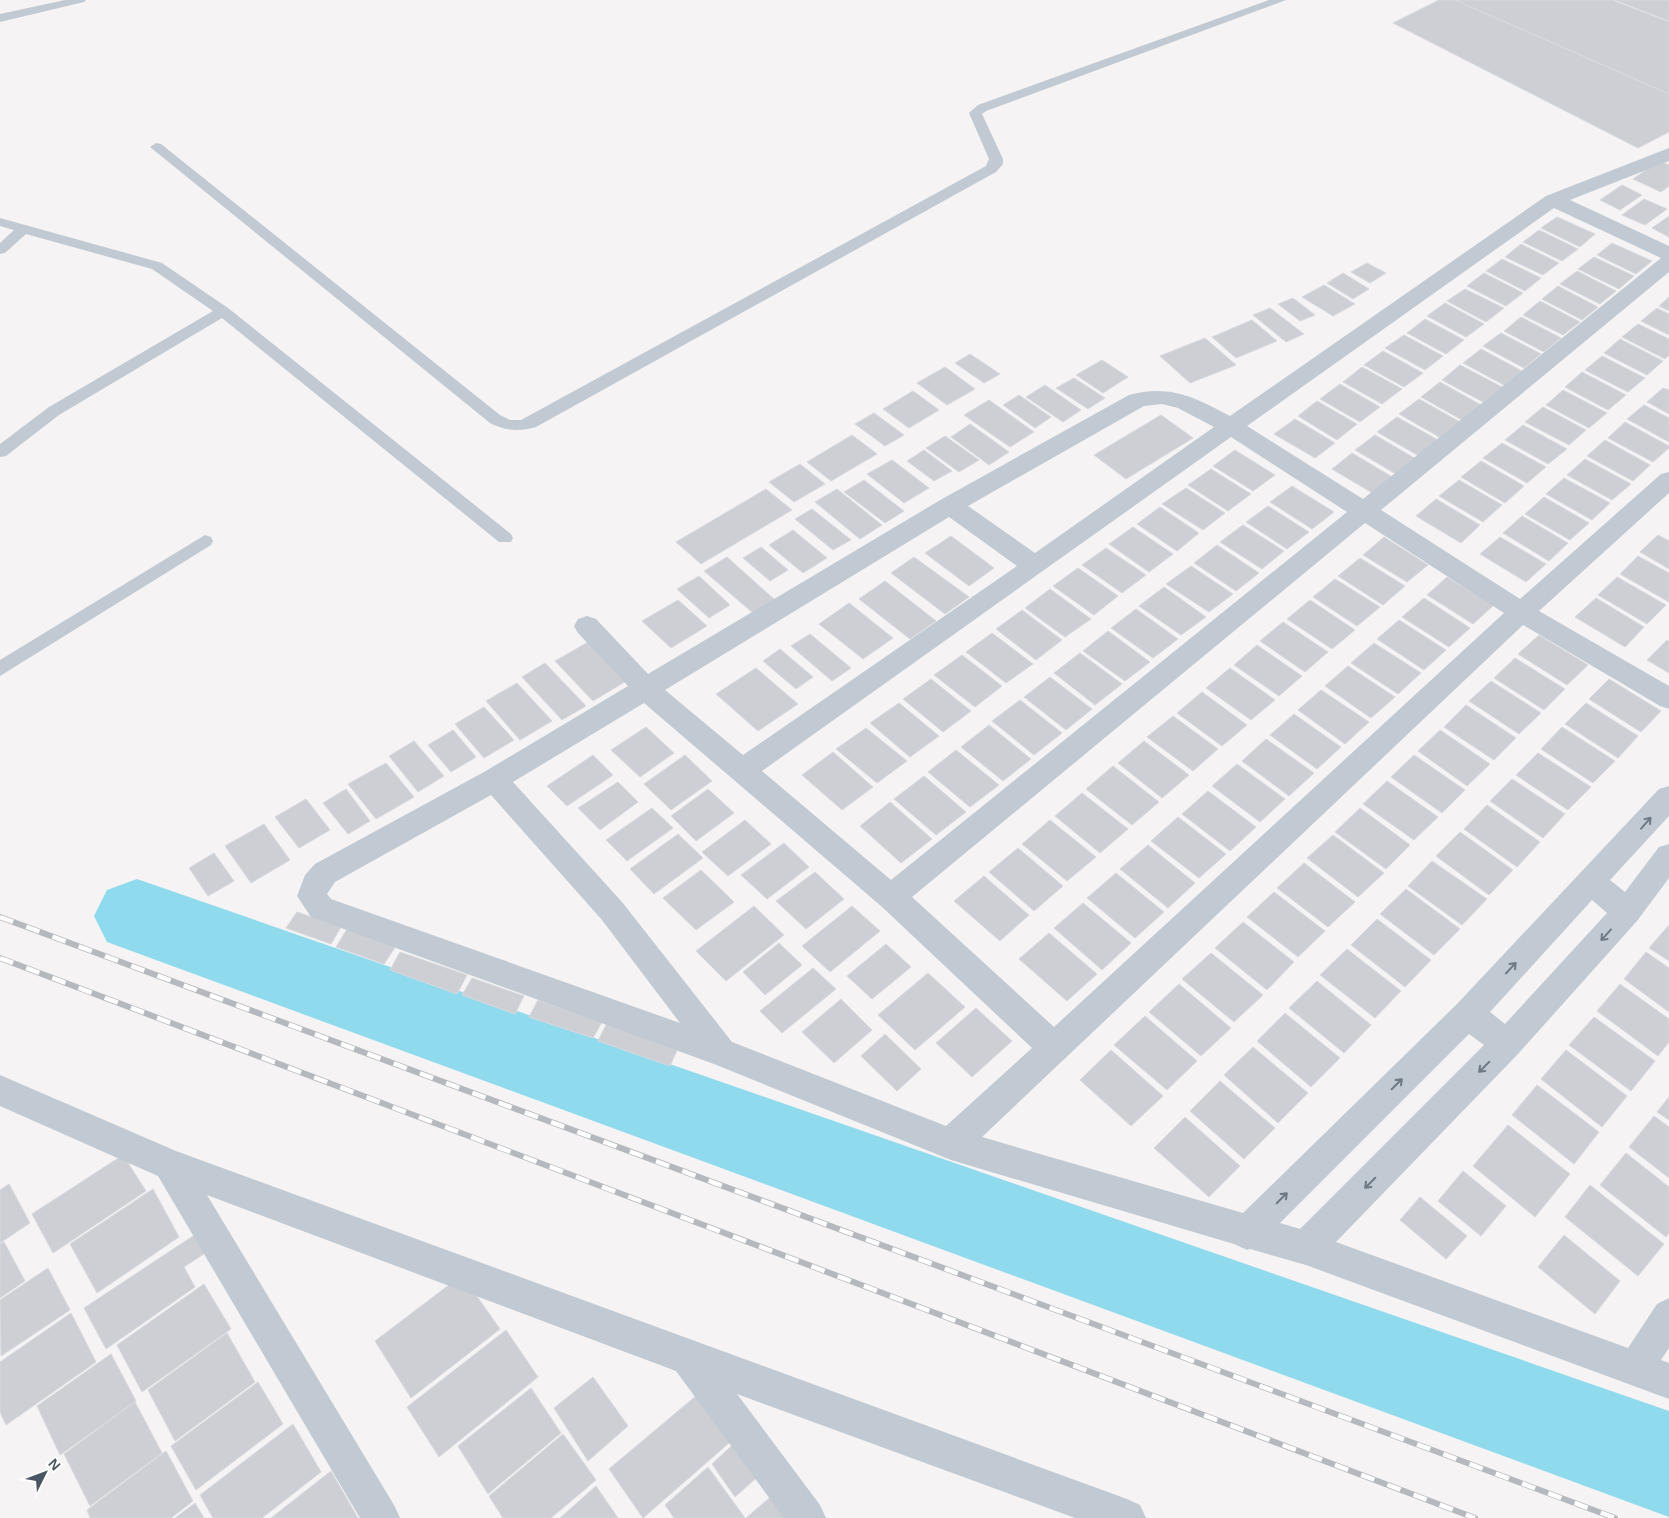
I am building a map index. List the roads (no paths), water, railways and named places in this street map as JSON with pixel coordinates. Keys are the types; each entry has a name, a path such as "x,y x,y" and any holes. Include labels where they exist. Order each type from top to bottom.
{"street":[{"path":"742,770 1035,566 1553,200 1667,156"},
{"path":"1553,200 1669,254"},
{"path":"892,897 1363,510 1669,262"},
{"path":"1669,699 1521,612 1231,426 1182,401 1159,395 1137,400 950,506 647,690 494,780 325,873 313,889 314,901 321,908 721,1052 951,1144 1247,1233 1306,1248 1669,1381"},
{"path":"951,1144 1055,1049 1521,612 1669,480"},
{"path":"950,506 1035,566"},
{"path":"588,626 647,690 892,897 1055,1049"},
{"path":"494,780 612,911 721,1052"},
{"path":"1247,1233 1468,1014 1590,882 1625,847 1669,797"},
{"path":"1306,1248 1507,1044 1627,912 1666,866 1625,847"},
{"path":"1590,882 1627,912"},
{"path":"1468,1014 1507,1044"},
{"path":"0,1090 170,1165 688,1358 1127,1518"},
{"path":"170,1165 380,1518"},
{"path":"1635,1369 1669,1316"},
{"path":"688,1358 807,1518"}],"lane":[{"path":"0,18 80,0"},
{"path":"156,147 495,419 505,424 521,427 991,169 996,164 996,159 976,116 976,112 1280,0"},
{"path":"0,222 157,266 223,311 505,538"},
{"path":"0,250 23,229"},
{"path":"0,452 54,411 223,311"},
{"path":"0,670 205,541"}],"waterway":[{"path":"137,916 1669,1464"}],"railway":[{"path":"0,917 1615,1518"},
{"path":"0,958 1475,1518"}]}
